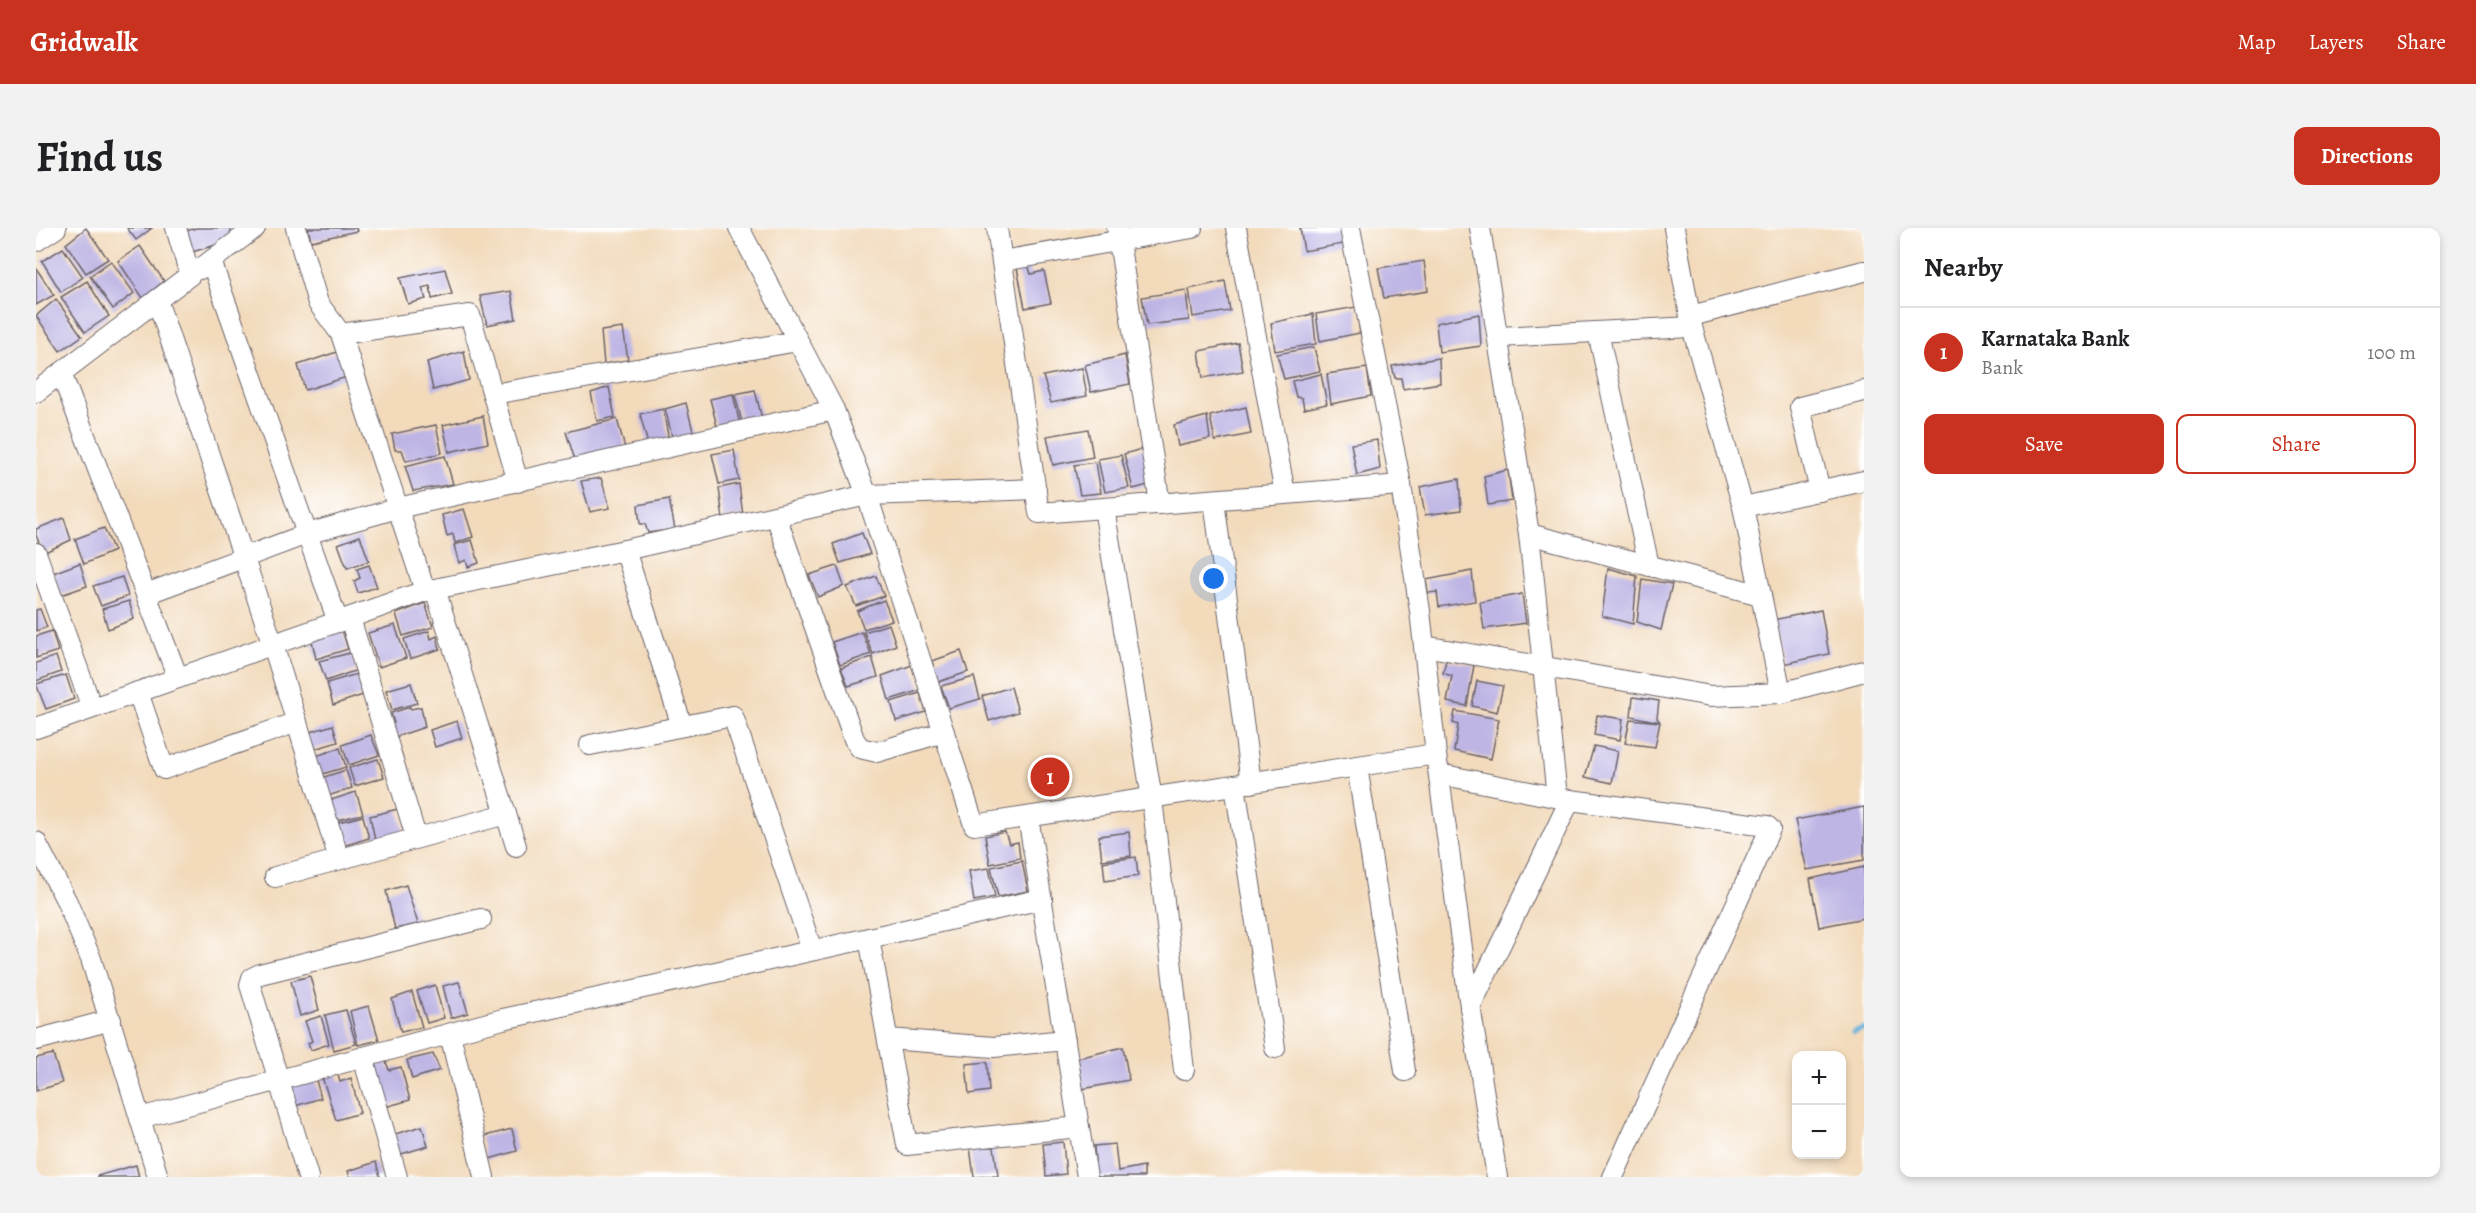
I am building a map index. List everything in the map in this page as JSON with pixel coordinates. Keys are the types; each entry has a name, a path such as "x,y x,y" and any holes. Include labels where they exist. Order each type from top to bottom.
{"street":[{"path":"36,242 56,228"},
{"path":"176,228 190,276"},
{"path":"36,393 255,228"},
{"path":"296,228 318,303 341,334 398,508 430,590 516,846"},
{"path":"739,228 834,411 867,495 974,825 1436,754"},
{"path":"997,228 1039,513 1401,486"},
{"path":"1002,261 1118,234 1192,228"},
{"path":"1236,228 1285,494"},
{"path":"1350,228 1401,486 1424,646 1470,1008 1497,1177"},
{"path":"1470,1008 1564,798 1544,665 1529,534 1480,228"},
{"path":"1674,228 1691,322 1743,507 1781,693"},
{"path":"1118,234 1161,504"},
{"path":"211,261 307,534 344,620 416,837"},
{"path":"1498,337 1598,332 1691,322 1864,271"},
{"path":"158,300 273,645 339,859"},
{"path":"341,334 470,315 518,482"},
{"path":"1598,332 1649,566"},
{"path":"493,394 798,341"},
{"path":"61,373 178,678"},
{"path":"1820,491 1800,407 1864,391"},
{"path":"146,594 307,534 398,508 834,411"},
{"path":"1743,507 1864,481"},
{"path":"36,728 430,590 625,550 867,495 1036,489"},
{"path":"1214,500 1243,784 1275,1048"},
{"path":"1104,508 1152,799 1184,1070"},
{"path":"776,516 854,739 860,748 877,752 944,732"},
{"path":"1529,534 1761,595"},
{"path":"625,550 682,726"},
{"path":"36,553 92,708"},
{"path":"1424,646 1544,665 1695,695 1781,693 1864,671"},
{"path":"138,692 164,769 297,723"},
{"path":"590,745 733,716 813,950"},
{"path":"1357,766 1405,1071"},
{"path":"1439,774 1564,798 1767,826 1770,829 1612,1177"},
{"path":"275,878 416,837 506,814"},
{"path":"1028,817 1087,1177"},
{"path":"36,842 67,902 91,959 158,1177"},
{"path":"140,1118 503,1019 1042,899"},
{"path":"308,1177 250,985 252,978 481,919"},
{"path":"869,938 908,1145 1079,1127"},
{"path":"36,1040 111,1020"},
{"path":"450,1034 484,1177"},
{"path":"888,1039 994,1047 1065,1040"},
{"path":"363,1057 397,1177"}],"building":[{"path":"86,228 108,259 86,273 66,244"},
{"path":"127,228 152,228 136,240"},
{"path":"196,228 230,228 233,240 192,252 186,231"},
{"path":"308,228 356,228 357,231 311,241"},
{"path":"1300,228 1345,228 1349,243 1304,251"},
{"path":"140,246 164,281 143,298 118,261"},
{"path":"63,248 83,277 61,292 42,261"},
{"path":"111,261 134,293 113,309 90,276"},
{"path":"1424,261 1428,291 1384,298 1378,268"},
{"path":"1028,265 1031,274 1044,271 1051,303 1025,308 1017,268"},
{"path":"36,268 54,295 36,305"},
{"path":"445,269 452,294 432,299 430,286 422,288 426,299 408,304 400,278"},
{"path":"87,281 109,316 85,332 61,297"},
{"path":"1225,281 1230,311 1193,317 1189,289"},
{"path":"1186,290 1189,320 1147,325 1142,297"},
{"path":"511,291 516,319 487,325 480,296"},
{"path":"56,299 82,336 60,351 36,316"},
{"path":"1356,307 1360,333 1320,341 1316,314"},
{"path":"1313,314 1316,344 1275,351 1271,323"},
{"path":"1479,314 1481,346 1439,352 1436,323"},
{"path":"623,328 628,360 604,364 601,331"},
{"path":"1238,343 1243,371 1203,378 1199,351"},
{"path":"1314,347 1320,371 1284,379 1277,354"},
{"path":"340,351 347,377 305,390 298,365"},
{"path":"464,351 469,380 433,390 427,362"},
{"path":"1125,355 1130,384 1091,392 1085,365"},
{"path":"1439,358 1440,383 1403,389 1401,378 1395,378 1392,366"},
{"path":"1082,368 1087,396 1051,403 1043,376"},
{"path":"1367,368 1371,396 1331,404 1327,374"},
{"path":"1321,374 1327,404 1304,409 1302,398 1296,397 1292,381"},
{"path":"609,387 615,417 597,421 591,393"},
{"path":"755,390 762,419 742,423 735,394"},
{"path":"733,394 740,425 718,430 710,399"},
{"path":"686,403 694,435 673,440 665,409"},
{"path":"1246,407 1251,434 1215,441 1210,416"},
{"path":"663,409 669,441 648,445 640,414"},
{"path":"483,416 488,443 449,452 443,425"},
{"path":"1207,416 1210,439 1178,446 1174,425"},
{"path":"617,419 625,448 575,460 566,432"},
{"path":"436,425 442,453 406,461 402,450 395,450 392,434"},
{"path":"1088,429 1093,457 1053,465 1047,436"},
{"path":"1377,440 1380,469 1357,475 1351,444"},
{"path":"1145,448 1152,484 1133,489 1124,454"},
{"path":"734,450 739,480 719,484 712,454"},
{"path":"1121,455 1129,488 1105,492 1098,459"},
{"path":"445,456 453,484 413,491 405,466"},
{"path":"1096,462 1101,493 1080,495 1074,465"},
{"path":"1508,470 1512,501 1488,505 1484,476"},
{"path":"601,478 610,508 590,512 581,481"},
{"path":"1459,479 1461,510 1425,515 1420,487"},
{"path":"739,484 743,516 723,519 719,488"},
{"path":"669,499 675,529 648,533 645,524 640,524 638,505"},
{"path":"464,509 473,537 455,543 453,534 447,536 442,515"},
{"path":"64,518 71,540 43,553 36,529"},
{"path":"104,528 114,551 84,564 75,539"},
{"path":"862,533 870,554 840,563 833,544"},
{"path":"360,536 369,561 347,568 338,544"},
{"path":"472,540 479,563 468,567 466,560 459,563 454,545"},
{"path":"80,563 87,586 61,595 53,573"},
{"path":"369,565 377,587 358,593 354,581 360,578 357,569"},
{"path":"837,566 844,586 818,597 809,575"},
{"path":"1608,568 1637,576 1633,624 1602,616"},
{"path":"1472,571 1475,601 1439,607 1437,592 1428,593 1426,580"},
{"path":"876,576 884,596 856,606 847,587"},
{"path":"122,577 128,596 101,606 93,586"},
{"path":"1642,579 1672,584 1661,630 1637,622"},
{"path":"1522,594 1526,623 1484,629 1480,602"},
{"path":"884,600 892,620 864,629 857,611"},
{"path":"129,601 134,619 108,629 102,609"},
{"path":"425,603 433,627 403,636 396,614"},
{"path":"40,609 47,627 36,631 36,610"},
{"path":"1821,610 1829,654 1783,664 1773,620"},
{"path":"889,624 896,645 873,654 864,632"},
{"path":"395,625 406,658 379,667 368,633"},
{"path":"342,630 348,649 316,659 312,641"},
{"path":"52,631 58,651 36,658 36,636"},
{"path":"429,631 431,639 437,636 440,649 410,659 404,639"},
{"path":"862,632 871,654 840,665 832,642"},
{"path":"961,651 968,672 938,682 932,661"},
{"path":"350,653 357,670 326,681 319,661"},
{"path":"56,656 61,672 36,681 36,663"},
{"path":"872,657 878,677 848,686 841,668"},
{"path":"1446,660 1474,665 1467,706 1447,702 1452,676 1443,673"},
{"path":"912,665 921,690 889,700 882,676"},
{"path":"357,674 363,695 333,705 327,683"},
{"path":"66,675 74,699 46,709 36,684"},
{"path":"974,677 980,699 949,708 941,686"},
{"path":"1477,681 1503,686 1497,712 1472,706"},
{"path":"411,683 417,703 392,710 386,690"},
{"path":"1011,687 1018,712 989,721 982,696"},
{"path":"920,693 926,712 896,721 891,702"},
{"path":"1633,697 1659,701 1657,718 1660,722 1631,716"},
{"path":"410,707 411,709 421,707 425,727 395,737 390,724 394,723 391,713"},
{"path":"1455,711 1499,719 1491,759 1454,751 1458,725 1453,723"},
{"path":"1597,715 1623,719 1620,740 1594,735"},
{"path":"1630,719 1660,722 1655,747 1625,743"},
{"path":"457,721 462,738 435,747 430,730"},
{"path":"333,725 338,742 311,750 307,733"},
{"path":"371,735 379,755 349,765 342,745"},
{"path":"1594,746 1618,751 1612,783 1585,777"},
{"path":"340,748 346,767 319,775 313,757"},
{"path":"378,759 384,777 355,786 349,768"},
{"path":"346,770 352,788 325,797 321,778"},
{"path":"356,792 363,814 333,821 328,801"},
{"path":"1864,807 1864,860 1807,870 1795,820"},
{"path":"398,809 404,832 375,840 370,816"},
{"path":"363,816 369,838 343,846 335,823"},
{"path":"1005,832 1009,844 1018,842 1020,858 990,864 985,836"},
{"path":"1129,832 1131,856 1102,860 1099,836"},
{"path":"1136,857 1138,876 1105,881 1103,862"},
{"path":"1022,861 1028,891 998,897 991,867"},
{"path":"1864,867 1864,918 1819,927 1810,879"},
{"path":"989,868 995,897 974,901 969,871"},
{"path":"406,885 418,924 395,929 386,891"},
{"path":"310,976 319,1010 300,1016 291,981"},
{"path":"459,982 468,1013 451,1018 443,986"},
{"path":"435,985 444,1018 427,1023 417,991"},
{"path":"412,992 422,1027 401,1032 392,999"},
{"path":"369,1006 379,1040 358,1045 350,1011"},
{"path":"346,1010 356,1044 334,1050 325,1015"},
{"path":"321,1016 329,1044 311,1050 308,1043 312,1041 305,1021"},
{"path":"1123,1047 1129,1080 1082,1089 1078,1058"},
{"path":"53,1054 62,1083 36,1091 36,1058"},
{"path":"433,1054 440,1070 412,1079 407,1060"},
{"path":"385,1059 389,1070 401,1067 410,1100 385,1107 371,1063"},
{"path":"987,1062 989,1091 969,1094 966,1064"},
{"path":"337,1072 340,1082 351,1078 360,1113 336,1120 322,1077"},
{"path":"315,1077 321,1098 292,1107 288,1083"},
{"path":"422,1126 428,1146 398,1155 392,1135"},
{"path":"512,1129 517,1151 486,1160 481,1137"},
{"path":"1063,1142 1066,1174 1046,1176 1043,1144"},
{"path":"1115,1144 1118,1171 1144,1166 1144,1177 1096,1177 1094,1146"},
{"path":"970,1147 994,1147 998,1176 974,1177"},
{"path":"376,1162 380,1177 350,1177 348,1171"},
{"path":"136,1165 139,1177 97,1177 97,1176"}],"waterway":[{"path":"1853,1032 1864,1028"}],"place":[{"name":"Karnataka Bank","path":"1050,777"}]}
